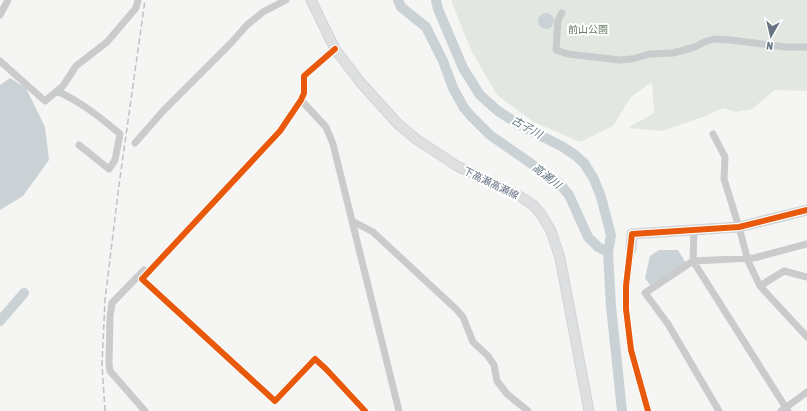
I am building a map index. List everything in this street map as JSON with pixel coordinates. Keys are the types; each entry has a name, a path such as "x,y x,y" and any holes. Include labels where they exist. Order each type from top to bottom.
{"main road":[{"name":"下高瀬高瀬線","path":"311,0 335,48 383,109 398,124 416,139 457,166 518,195 533,205 541,214 551,231 560,258 589,411"},
{"path":"631,249 632,234 739,227 807,210"}],"street":[{"path":"0,15 8,0"},
{"path":"0,61 45,101 63,86 76,66 107,42 136,8 138,0"},
{"path":"135,143 164,110 247,25 263,12 286,0"},
{"path":"562,13 558,20 556,50 568,54 620,60 632,59 650,54 673,53 695,47 714,39 785,47 807,47"},
{"path":"335,48 304,76 304,93 301,100 280,130 142,279 275,400 315,359 365,411"},
{"path":"57,91 74,98 95,112 120,134 115,160 109,169 79,145"},
{"path":"301,100 326,127 333,144 399,411"},
{"path":"713,134 725,157 724,179 747,259 760,286 807,337"},
{"path":"352,221 374,232 456,309 463,317 473,342 488,356 494,365 497,381 507,394 528,411"},
{"path":"694,229 693,261 785,410 807,392"},
{"path":"719,411 668,324 645,293 693,261 754,258 807,244"},
{"path":"631,249 626,286 626,309 631,350 648,411"},
{"path":"144,270 112,303 110,317 109,364 110,370 145,411"},
{"path":"760,286 784,271 807,277"}],"green space":[{"name":"前山公園","path":"452,0 807,0 807,91 775,90 752,109 736,112 723,108 703,117 662,131 628,128 654,113 652,82 631,97 613,126 580,142 534,122 497,95 471,50"}],"shaded area":[{"path":"546,13 552,15 554,21 552,27 546,29 540,27 538,21 540,15"},
{"path":"10,78 26,88 45,127 49,160 23,196 0,210 0,85"},
{"path":"659,250 678,250 686,263 650,285 645,278 650,256"}],"waterway":[{"name":"高瀬川","path":"398,0 401,7 426,27 443,61 453,88 464,108 490,135 559,183 569,195 588,237 598,247 608,252"},
{"name":"古子川","path":"436,0 438,9 463,68 480,95 498,111 518,124 563,147 575,155 584,163 594,179 601,197 611,235 608,252 611,306 622,411"},
{"path":"0,321 24,293"}],"railway":[{"path":"105,411 102,365 105,300 119,185 145,0"}],"cycle path":[{"path":"335,49 304,76 304,93 301,100 280,131 142,279 275,401 315,359 365,411"},
{"path":"648,411 631,350 626,309 626,286 632,234 739,227 807,210"}]}
